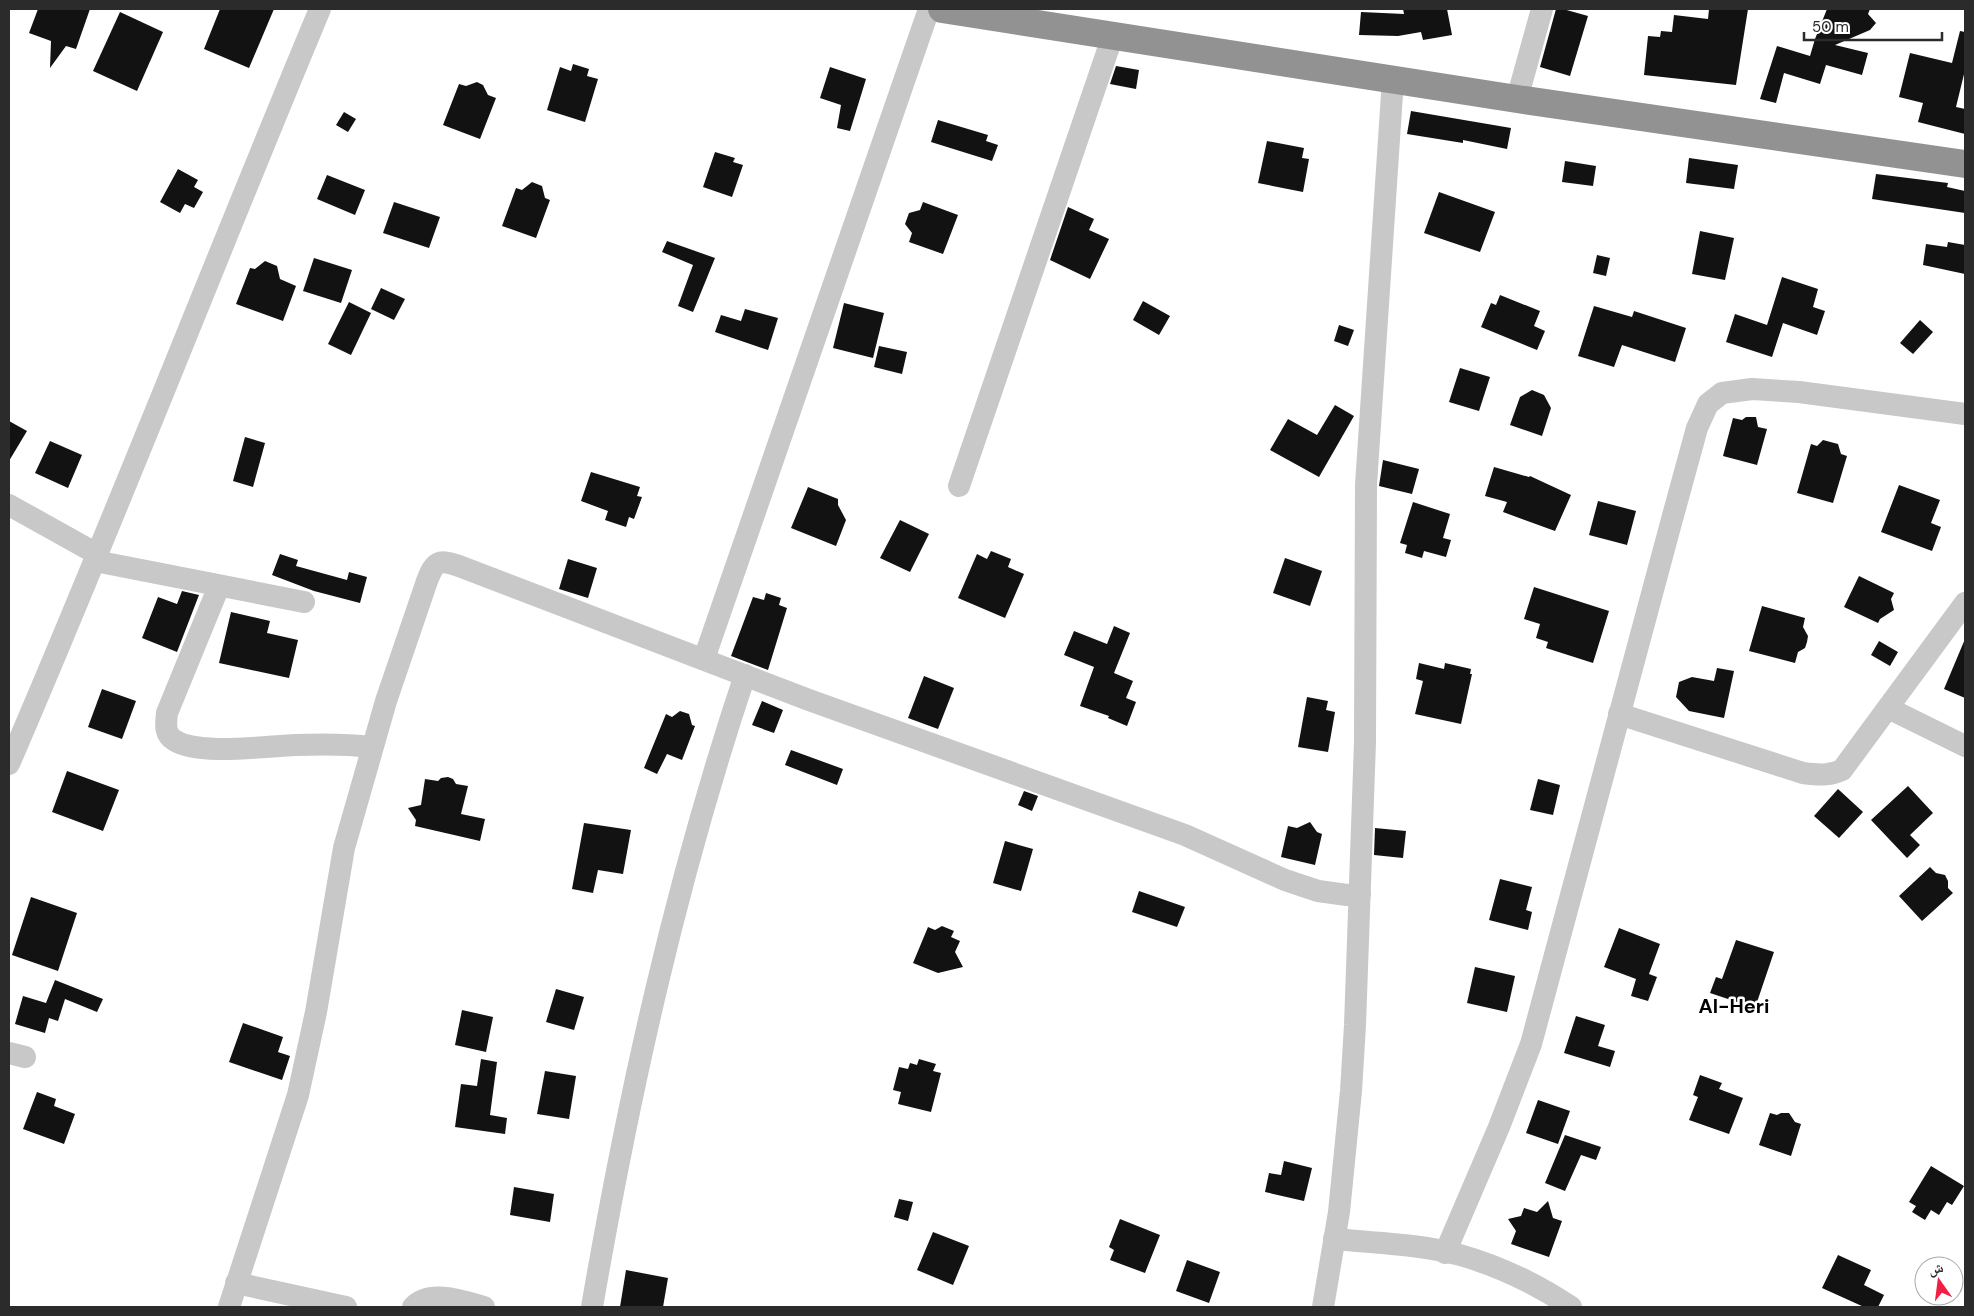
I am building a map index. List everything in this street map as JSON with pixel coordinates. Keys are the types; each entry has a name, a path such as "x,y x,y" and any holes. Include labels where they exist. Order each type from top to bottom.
{"highway":[{"path":"942,9 1517,99 1965,164"}],"street":[{"path":"9,764 96,558 238,205 320,9"},
{"path":"704,659 929,9"},
{"path":"1517,99 1542,9"},
{"path":"959,486 1113,36"},
{"path":"1323,1307 1334,1239 1351,1091 1365,742 1366,485 1393,79"},
{"path":"1445,1252 1499,1127 1531,1044 1697,428 1708,404 1722,393 1752,388 1799,392 1965,414"},
{"path":"9,505 96,558 219,586 304,602"},
{"path":"229,1307 298,1094 316,1012 344,848 372,747 426,581 432,568 439,562 445,561 460,566 809,700 1185,836 1285,880 1318,891 1347,895 1360,894"},
{"path":"219,586 167,713 166,725 168,734 174,741 206,748 297,745 372,747"},
{"path":"1620,714 1803,773 1822,776 1833,774 1842,770 1965,604"},
{"path":"592,1307 612,1190 660,970 729,723 745,675"},
{"path":"1888,708 1965,746"},
{"path":"1334,1239 1405,1245 1460,1255 1510,1274 1571,1307"},
{"path":"236,1283 346,1307"},
{"path":"413,1307 424,1300 443,1298 484,1307"}],"building":[{"path":"38,9 90,9 76,49 66,46 50,68 51,41 29,33"},
{"path":"220,9 274,9 249,68 204,49"},
{"path":"1403,9 1447,9 1452,35 1423,40 1421,32 1398,36 1359,35 1361,12 1404,14"},
{"path":"1556,9 1588,16 1570,76 1540,67"},
{"path":"1709,9 1748,9 1736,85 1644,75 1648,36 1660,37 1661,31 1672,32 1674,15 1708,19"},
{"path":"1827,9 1870,9 1868,14 1876,23 1870,30 1835,45 1868,53 1862,75 1826,65 1820,84 1784,73 1776,103 1760,99 1777,46 1810,56"},
{"path":"120,12 163,32 137,91 93,71"},
{"path":"1960,31 1965,32 1965,70 1956,107 1965,109 1965,134 1918,122 1923,103 1899,97 1910,53 1952,63"},
{"path":"573,64 589,69 587,76 598,79 585,122 547,110 560,67 571,71"},
{"path":"1116,66 1139,70 1136,89 1110,84"},
{"path":"830,67 866,79 850,131 837,128 841,105 820,98"},
{"path":"477,82 483,85 488,95 496,98 480,139 443,125 459,84 466,86"},
{"path":"1411,111 1511,128 1507,149 1463,140 1463,143 1407,134"},
{"path":"344,112 356,119 348,132 336,125"},
{"path":"938,120 988,135 986,141 998,145 992,161 931,142"},
{"path":"1267,141 1304,148 1302,158 1309,159 1303,192 1258,183"},
{"path":"715,152 735,158 733,162 743,165 732,197 703,187"},
{"path":"1689,158 1738,165 1734,189 1686,183"},
{"path":"1565,161 1596,166 1593,186 1562,182"},
{"path":"178,169 198,180 194,187 203,192 194,208 185,204 180,213 160,202"},
{"path":"1876,174 1948,183 1947,187 1965,191 1965,213 1872,199"},
{"path":"327,175 365,190 355,215 317,199"},
{"path":"532,182 542,186 545,198 550,200 536,238 502,226 516,188 522,190"},
{"path":"1439,192 1495,212 1480,252 1424,233"},
{"path":"394,202 440,217 429,248 383,233"},
{"path":"923,202 958,215 943,254 909,242 912,233 905,224 909,213 920,210"},
{"path":"1068,207 1094,219 1089,230 1109,239 1090,279 1050,260"},
{"path":"1700,231 1734,238 1725,280 1692,274"},
{"path":"667,241 715,258 693,312 678,306 693,265 662,252"},
{"path":"1948,242 1965,245 1965,274 1923,265 1926,244 1947,247"},
{"path":"1597,255 1610,258 1606,276 1593,273"},
{"path":"314,258 352,270 341,303 303,291"},
{"path":"265,261 277,266 280,279 296,286 283,321 236,304 250,268 255,269"},
{"path":"1782,277 1818,289 1813,307 1825,311 1817,335 1783,323 1772,357 1726,342 1735,314 1767,325"},
{"path":"381,288 405,299 394,320 371,309"},
{"path":"1500,295 1540,311 1534,326 1545,331 1537,350 1481,327 1491,303 1496,305"},
{"path":"1143,301 1170,316 1159,335 1133,320"},
{"path":"349,302 371,313 351,355 328,344"},
{"path":"844,303 884,313 873,358 833,348"},
{"path":"1594,306 1632,317 1634,311 1686,328 1675,362 1622,345 1614,367 1578,356"},
{"path":"745,309 778,318 768,350 715,332 721,315 741,321"},
{"path":"1920,320 1933,332 1913,354 1900,343"},
{"path":"1339,325 1354,330 1348,346 1334,341"},
{"path":"879,346 907,352 902,374 874,367"},
{"path":"1460,368 1490,377 1479,411 1449,402"},
{"path":"1532,390 1544,395 1551,408 1542,436 1510,425 1520,397"},
{"path":"1335,405 1354,416 1319,477 1270,450 1288,419 1317,435"},
{"path":"1746,417 1756,417 1758,427 1767,429 1757,465 1723,456 1733,418 1742,420"},
{"path":"9,421 27,431 9,461"},
{"path":"245,437 265,443 253,487 233,481"},
{"path":"1823,440 1838,444 1841,454 1847,456 1833,503 1797,493 1811,444 1817,446"},
{"path":"50,441 82,455 68,488 35,473"},
{"path":"1383,460 1419,469 1412,494 1379,486"},
{"path":"1494,467 1530,476 1571,495 1555,531 1503,512 1507,502 1485,496"},
{"path":"591,472 640,487 637,496 642,497 634,519 629,517 626,527 605,520 608,511 581,501"},
{"path":"1899,485 1940,500 1931,523 1941,527 1932,551 1881,532"},
{"path":"808,487 838,499 838,505 846,520 836,546 791,528"},
{"path":"1598,501 1636,511 1627,545 1589,535"},
{"path":"1413,502 1450,514 1443,538 1451,540 1446,557 1424,551 1422,558 1405,553 1407,545 1400,543"},
{"path":"900,520 929,534 910,572 880,558"},
{"path":"991,551 1011,559 1008,567 1024,574 1005,618 958,598 977,554 987,559"},
{"path":"280,554 298,560 296,566 347,580 349,572 367,577 360,603 314,591 272,575"},
{"path":"1285,558 1322,571 1310,606 1273,593"},
{"path":"568,559 597,568 588,598 559,589"},
{"path":"1859,576 1894,593 1891,599 1894,610 1880,619 1878,623 1844,607"},
{"path":"1534,587 1609,611 1593,663 1546,648 1548,642 1536,638 1540,624 1524,619"},
{"path":"182,591 199,595 177,652 142,638 158,597 177,604"},
{"path":"766,593 781,598 779,605 787,608 768,670 731,656 753,597 764,600"},
{"path":"1762,606 1805,618 1803,627 1808,636 1807,642 1805,648 1798,652 1795,663 1749,651"},
{"path":"231,612 270,621 267,633 298,640 289,678 219,663"},
{"path":"1114,626 1130,633 1114,673 1133,681 1126,698 1136,702 1127,726 1108,718 1109,716 1080,706 1094,667 1064,655 1074,631 1107,644"},
{"path":"1965,639 1965,698 1944,689"},
{"path":"1879,641 1898,652 1890,666 1871,655"},
{"path":"1419,663 1444,669 1445,663 1471,669 1470,674 1472,674 1461,724 1415,714 1423,681 1416,679"},
{"path":"1717,668 1734,671 1724,718 1689,711 1676,697 1679,682 1692,677 1714,681"},
{"path":"924,676 954,688 938,729 908,718"},
{"path":"102,689 136,701 122,739 88,727"},
{"path":"1307,697 1328,701 1326,710 1335,712 1328,752 1298,747"},
{"path":"762,701 783,710 774,733 752,725"},
{"path":"680,711 689,714 692,725 695,726 682,760 667,754 657,774 644,768 666,714 672,717"},
{"path":"791,750 843,769 837,785 785,765"},
{"path":"67,771 119,790 103,831 52,812"},
{"path":"448,777 453,779 456,784 468,786 461,814 485,819 480,841 415,826 416,820 408,808 421,805 425,779 438,781 441,778"},
{"path":"1538,779 1560,785 1553,815 1530,810"},
{"path":"1908,786 1933,813 1910,835 1920,845 1907,858 1871,820"},
{"path":"1838,789 1863,812 1839,838 1814,816"},
{"path":"1024,791 1038,796 1032,811 1018,805"},
{"path":"1310,822 1317,832 1322,834 1315,865 1281,857 1288,826 1297,828"},
{"path":"584,823 631,830 623,874 598,870 593,893 572,889"},
{"path":"1375,828 1406,831 1403,858 1374,855"},
{"path":"1005,841 1033,849 1021,891 993,883"},
{"path":"1930,867 1936,873 1945,875 1948,881 1948,888 1953,893 1922,921 1899,896"},
{"path":"1500,879 1532,887 1526,910 1532,912 1528,930 1489,920"},
{"path":"1139,891 1185,907 1177,927 1132,912"},
{"path":"31,897 77,913 58,971 12,955"},
{"path":"942,926 954,931 951,937 960,941 955,952 963,967 938,973 913,963 928,927 935,930"},
{"path":"1619,928 1660,944 1649,974 1657,977 1648,1001 1631,996 1636,979 1604,967"},
{"path":"1736,940 1774,952 1755,1008 1710,993 1716,977 1722,979"},
{"path":"1475,967 1515,976 1507,1012 1467,1003"},
{"path":"55,980 103,999 97,1012 65,999 58,1021 49,1018 45,1033 15,1024 23,996 46,1003"},
{"path":"556,989 584,997 574,1030 546,1022"},
{"path":"462,1010 493,1017 486,1052 455,1045"},
{"path":"1576,1016 1605,1025 1598,1046 1615,1051 1610,1067 1564,1053"},
{"path":"243,1023 283,1037 278,1052 290,1056 282,1080 229,1062"},
{"path":"481,1059 497,1062 490,1115 507,1118 505,1134 455,1127 461,1084 477,1086"},
{"path":"919,1059 936,1064 933,1071 941,1073 931,1112 898,1104 901,1092 893,1090 899,1067 908,1069 910,1063 917,1065"},
{"path":"545,1071 576,1076 569,1119 537,1114"},
{"path":"1700,1075 1722,1083 1719,1089 1743,1098 1729,1134 1689,1120 1698,1097 1693,1095"},
{"path":"37,1092 56,1099 54,1106 75,1114 64,1144 23,1129"},
{"path":"1538,1100 1570,1111 1558,1144 1526,1133"},
{"path":"1770,1113 1777,1115 1789,1113 1795,1122 1801,1124 1791,1156 1759,1145"},
{"path":"1565,1135 1601,1147 1596,1160 1581,1155 1565,1191 1545,1183"},
{"path":"1284,1161 1312,1168 1304,1201 1265,1192 1269,1173 1281,1175"},
{"path":"1931,1166 1964,1186 1952,1205 1947,1202 1939,1215 1931,1210 1925,1220 1912,1212 1916,1206 1909,1202"},
{"path":"514,1187 554,1194 550,1222 510,1215"},
{"path":"899,1199 913,1202 908,1221 894,1217"},
{"path":"1548,1201 1553,1218 1562,1221 1549,1257 1511,1244 1516,1231 1508,1219 1521,1216 1524,1208 1537,1212"},
{"path":"1120,1219 1160,1235 1145,1273 1110,1260 1114,1250 1109,1247"},
{"path":"933,1232 969,1246 953,1285 917,1270"},
{"path":"1838,1255 1871,1270 1864,1285 1884,1295 1878,1307 1864,1307 1822,1288"},
{"path":"1187,1260 1220,1272 1209,1303 1176,1291"},
{"path":"626,1270 668,1278 663,1307 620,1307"}],"district":[{"name":"Al-Heri","path":"1734,1006"}]}
